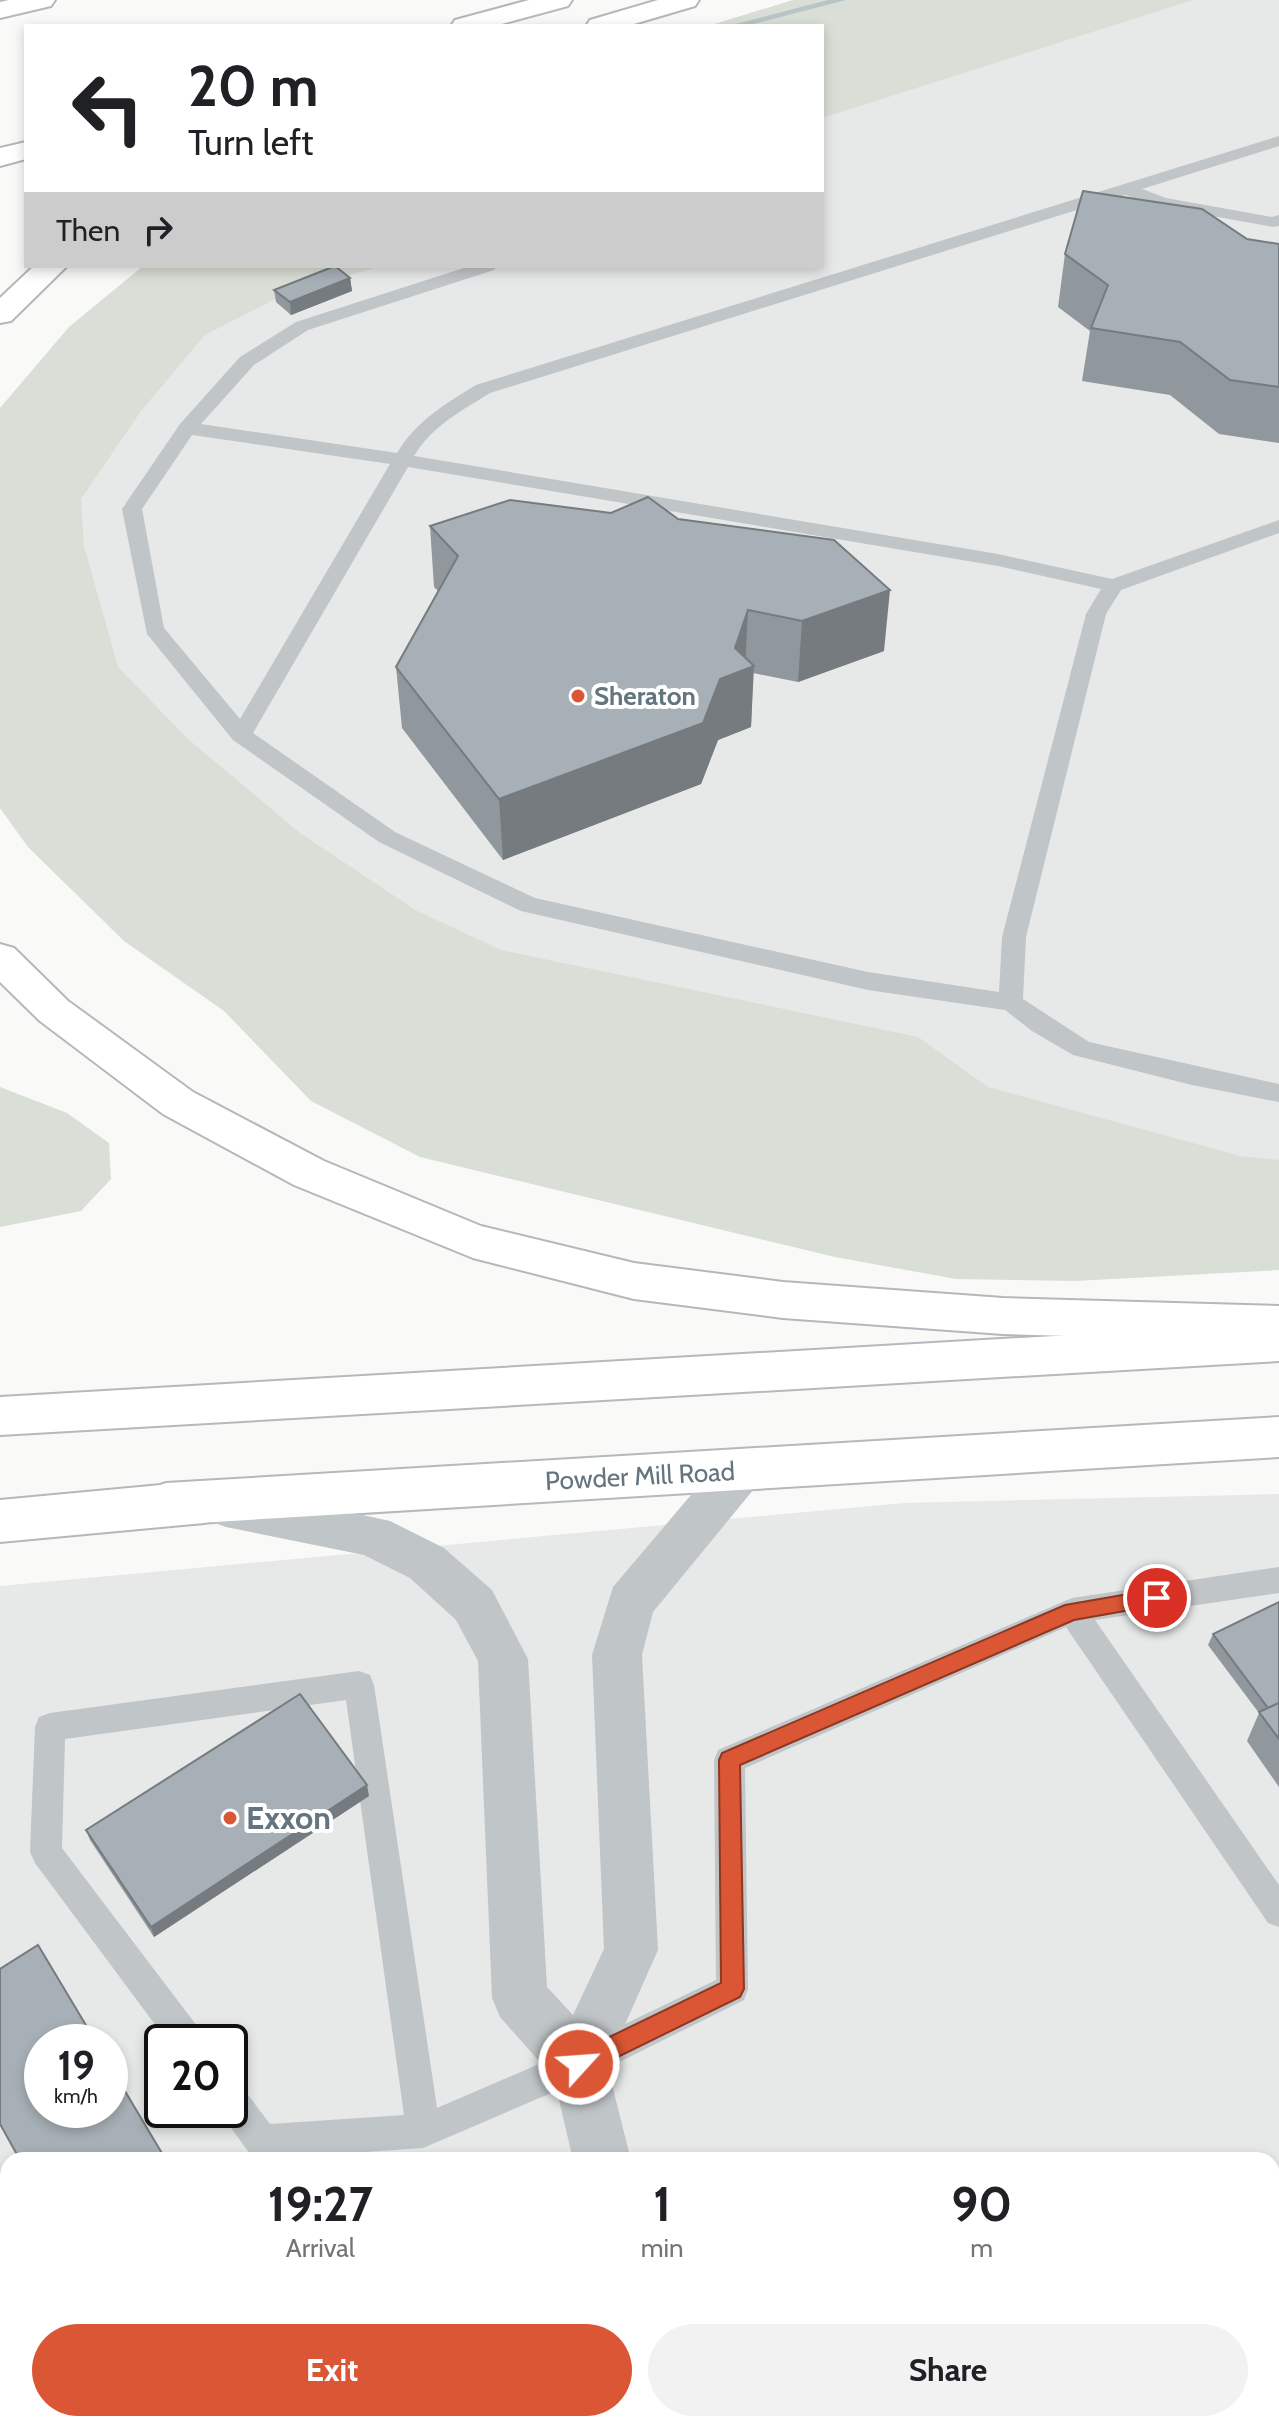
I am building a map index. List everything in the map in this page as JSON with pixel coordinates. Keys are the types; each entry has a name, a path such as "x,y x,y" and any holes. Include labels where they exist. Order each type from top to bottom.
{"main road":[{"path":"0,10 42,0"},
{"path":"471,24 559,0"},
{"path":"606,24 686,0"},
{"path":"0,157 24,151"},
{"path":"0,314 50,268"},
{"path":"0,958 54,1011 178,1103 309,1173 473,1241 634,1281 783,1300 1003,1316 1279,1324"},
{"path":"0,1416 1279,1342"},
{"name":"Powder Mill Road","path":"0,1515 1279,1437"},
{"path":"0,1521 204,1502"}],"street":[{"path":"579,2064 631,1950 617,1655 631,1602 741,1470"},
{"path":"204,1502 373,1536 427,1563 474,1605 503,1659 520,1998 579,2064 600,2152"}],"lane":[{"path":"241,735 414,440 438,417 483,389 1279,141"},
{"path":"1123,188 1162,202 1273,222 1279,220"},
{"path":"482,268 302,326 247,361 187,428 132,509 154,629 241,735 387,837 529,905 868,981 1011,1002 1041,1025 1082,1049 1279,1093"},
{"path":"187,428 404,460 1007,561 1113,586 1279,526"},
{"path":"1011,1002 1014,937 1096,614 1113,586"},
{"path":"248,2123 262,2142 423,2131 579,2064 732,1989 729,1760 1072,1611 1279,1580"},
{"path":"1072,1611 1279,1912"},
{"path":"175,2024 46,1852 50,1727 359,1685 423,2131"}],"shaded area":[{"path":"793,0 1193,0 824,117 824,24 715,24"},
{"path":"1133,0 1279,0 1279,1200 444,1055 0,553 5,489 284,268 824,268 824,97"},
{"path":"141,268 374,268 285,294 205,335 141,411 81,499 84,546 118,667 188,739 300,833 417,911 501,950 918,1037 988,1087 1240,1156 1279,1160 1279,1270 1074,1281 956,1279 835,1257 420,1157 311,1101 224,1011 124,941 28,847 0,808 0,408 69,327"},
{"path":"0,1087 67,1113 109,1143 111,1179 81,1211 0,1227"},
{"path":"1279,1494 1279,2152 0,2152 0,1586 904,1503"}],"building":[{"path":"1083,191 1202,209 1247,239 1279,244 1279,387 1230,380 1180,342 1091,328 1108,285 1065,254"},
{"path":"330,268 338,268 350,278 290,302 274,290"},
{"name":"Sheraton","path":"648,497 678,519 834,540 890,590 802,621 748,610 735,648 754,666 720,679 703,723 499,799 396,667 458,556 430,526 510,500 611,513"},
{"path":"1279,1602 1279,1703 1268,1708 1213,1634"},
{"name":"Exxon","path":"300,1694 367,1785 151,1927 86,1830"},
{"path":"1279,1703 1279,1739 1259,1712"},
{"path":"38,1945 85,2024 24,2024 24,2128 128,2128 128,2096 144,2128 161,2152 16,2152 0,2124 0,1969"}],"waterway":[{"path":"741,24 841,0"}],"place":[{"name":"Sheraton","path":"578,696"},
{"name":"Exxon","path":"230,1818"}],"route":[{"path":"579,2064 732,1989 729,1760 1072,1611 1157,1598"}]}
